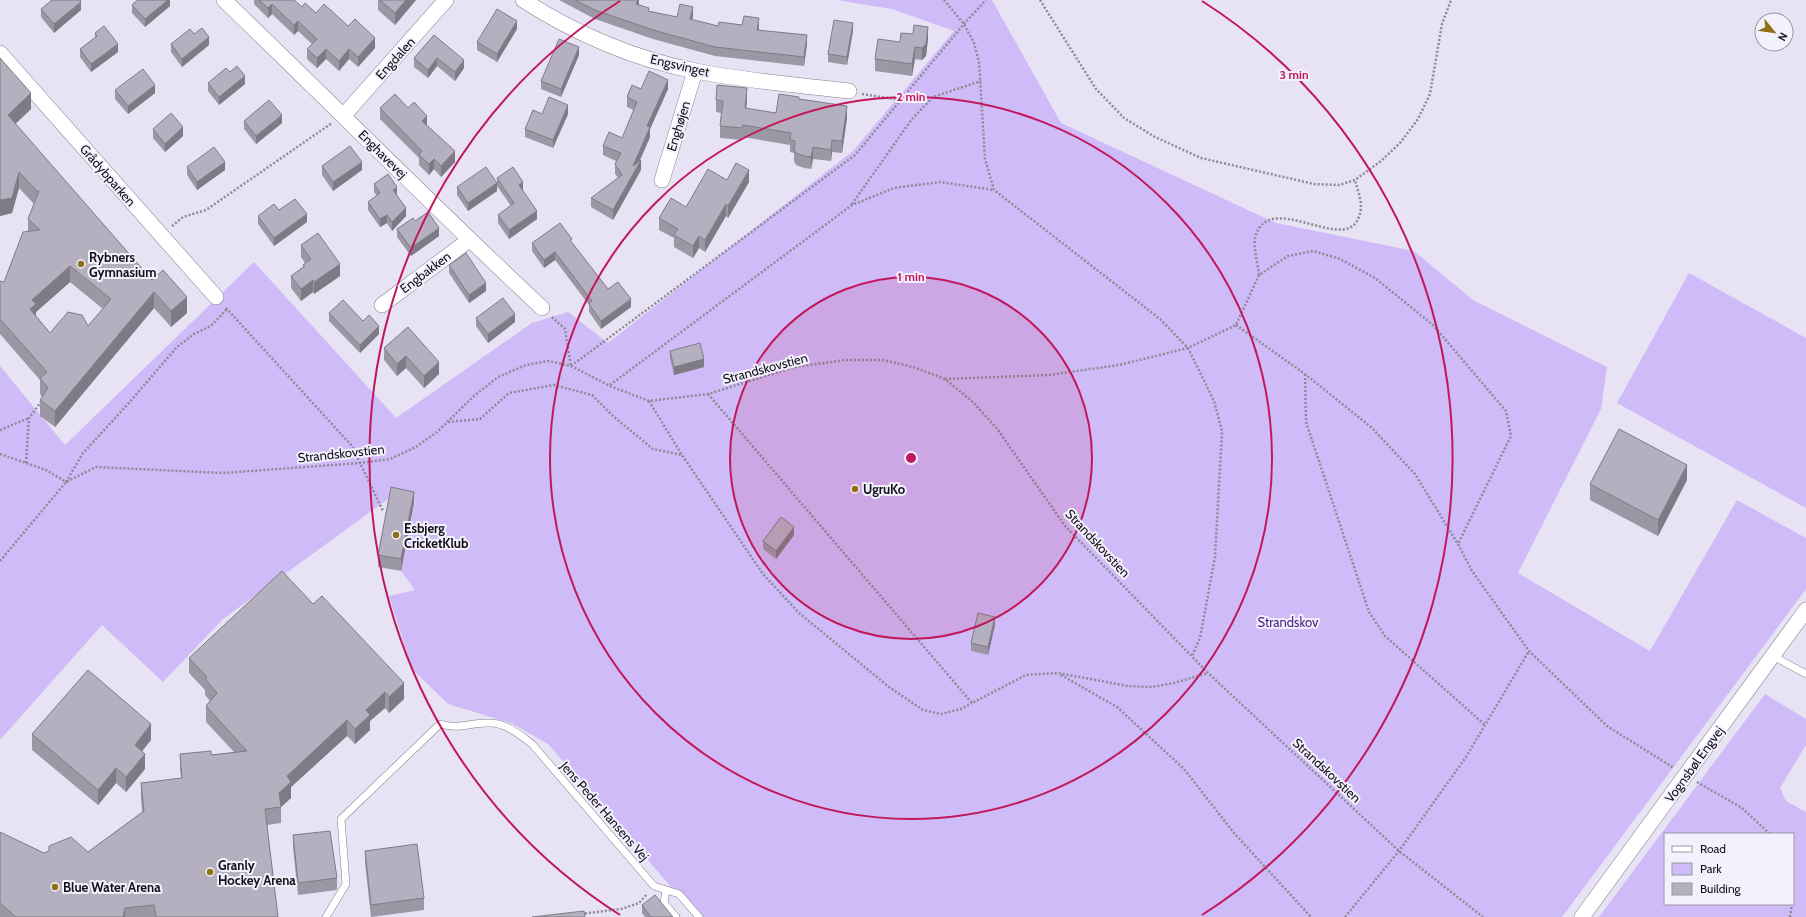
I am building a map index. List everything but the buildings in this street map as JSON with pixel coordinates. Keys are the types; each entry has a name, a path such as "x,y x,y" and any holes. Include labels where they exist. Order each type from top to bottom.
{"street":[{"name":"Enghavevej","path":"224,0 344,115 469,240 542,308"},
{"name":"Engdalen","path":"344,115 446,0"},
{"name":"Engsvinget","path":"523,0 552,19 625,52 695,71 849,92"},
{"name":"Grådybparken","path":"0,53 216,297"},
{"name":"Enghøjen","path":"662,180 695,71"},
{"name":"Engbakken","path":"382,305 469,240"},
{"name":"Vognsbøl Engvej","path":"1582,917 1806,610"}],"lane":[{"path":"1773,656 1806,674"},
{"name":"Jens Peder Hansens Vej","path":"326,917 346,884 341,819 440,724 452,727 491,723 512,730 532,744 654,886"},
{"path":"654,886 679,894 699,917"},
{"path":"666,890 664,904 676,917"}],"path":[{"path":"944,0 964,24 974,43 979,62 981,81 985,159 994,190"},
{"path":"542,308 565,329 572,366 855,155 964,24 986,0"},
{"path":"1040,0 1096,89 1124,118 1155,137 1201,158 1314,184 1339,184 1355,180 1386,157 1400,143 1418,119 1430,94 1442,24 1450,0"},
{"path":"852,205 912,119 933,97 981,81"},
{"path":"849,92 901,100"},
{"path":"160,235 183,217 206,210 344,115"},
{"path":"1260,275 1255,240 1259,227 1269,220 1284,218 1322,227 1344,229 1354,225 1359,216 1361,207 1355,180"},
{"path":"610,386 852,205 894,188 940,182 994,190 1160,320 1188,348 1214,400 1222,431 1215,557 1200,638 1192,656"},
{"path":"945,379 1049,375 1119,365 1188,348 1236,325 1260,275 1288,256 1313,251 1340,259 1368,274 1433,325 1506,411 1511,436 1458,544"},
{"path":"216,297 352,446 382,511"},
{"path":"0,454 46,470 66,482 83,453 177,347 194,334 211,326 227,309"},
{"path":"1236,325 1304,374 1371,427 1415,474 1458,544 1472,571 1529,651 1607,726 1742,808 1769,833"},
{"name":"Strandskovstien","path":"0,561 66,482 96,467 223,472 360,463 390,458 409,450 437,432 474,396 498,377 526,365 548,361 572,366 610,386 650,401 708,394 795,367 846,360 883,360 913,367 945,379 973,402 998,430 1066,526 1208,673 1399,851 1483,917"},
{"path":"1304,374 1306,422 1369,612 1385,636 1485,725"},
{"path":"448,422 480,419 509,393 554,386 592,395 614,417 653,449 682,455"},
{"path":"708,394 972,703"},
{"path":"0,430 29,418 44,399"},
{"path":"650,401 682,455 763,574 799,613 889,687 923,710 941,714 961,709 1026,675 1058,673 1128,686 1152,687 1174,683 1208,673"},
{"path":"26,462 29,418"},
{"path":"1345,917 1399,851 1466,757 1529,651"},
{"path":"1058,673 1117,707 1184,769 1234,833 1311,917"},
{"path":"577,914 621,910 639,903 654,886"},
{"path":"1790,917 1792,905"}],"green space":[{"name":"Strandskov","path":"837,0 992,0 1061,123 1276,223 1414,251 1473,300 1607,367 1601,409 1518,573 1650,651 1737,500 1806,538 1806,589 1562,917 697,917 548,744 511,723 448,704 412,669 389,596 415,590 401,571 415,501 392,496 223,619 163,682 102,625 0,740 0,366 65,445 254,262 396,418 532,323 568,312 608,343 853,151 954,31 892,9"},
{"path":"1689,273 1806,338 1806,508 1617,403"},
{"path":"1765,694 1806,719 1806,745 1780,788 1786,801 1806,812 1806,917 1599,917"}],"place":[{"name":"Rybners Gymnasium","path":"81,264"},
{"name":"UgruKo","path":"855,489"},
{"name":"Esbjerg CricketKlub","path":"396,535"},
{"name":"Granly Hockey Arena","path":"210,872"},
{"name":"Blue Water Arena","path":"55,887"}]}
